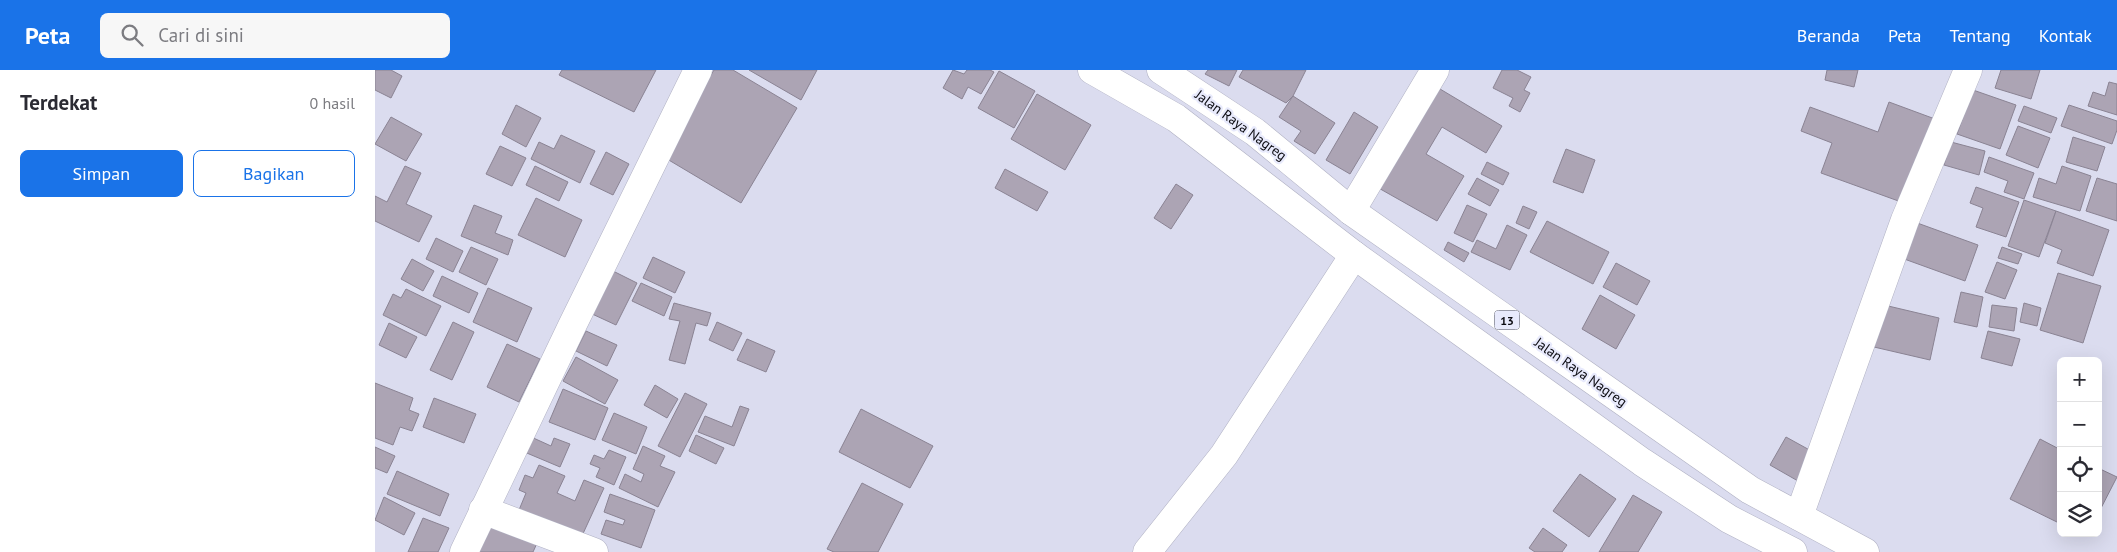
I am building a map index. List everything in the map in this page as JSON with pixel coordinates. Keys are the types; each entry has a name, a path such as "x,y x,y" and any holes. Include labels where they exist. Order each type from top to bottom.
{"main road":[{"path":"464,552 698,70"},
{"name":"13","path":"1092,70 1175,118 1354,255 1641,462 1729,519 1793,552"},
{"name":"Jalan Raya Nagreg","path":"1161,70 1255,132 1351,211 1750,490 1865,552"},
{"path":"1351,211 1435,70"},
{"path":"1799,516 1905,220 1968,70"},
{"path":"1147,552 1224,455 1354,255"},
{"path":"483,510 594,552"}],"building":[{"path":"375,70 391,70 402,76 391,98 375,90"},
{"path":"562,70 656,70 634,112 559,75"},
{"path":"714,70 733,70 797,108 741,203 662,156"},
{"path":"749,70 817,70 801,100"},
{"path":"953,70 964,74 967,70 990,70 994,72 981,94 968,87 962,99 943,88"},
{"path":"1208,70 1237,70 1229,86 1205,74"},
{"path":"1243,70 1306,70 1293,96 1286,103 1239,77"},
{"path":"1502,70 1517,70 1531,77 1524,90 1530,93 1520,112 1509,106 1513,98 1493,88"},
{"path":"1827,70 1858,70 1854,87 1825,80"},
{"path":"2001,70 2040,70 2031,99 1995,88"},
{"path":"999,71 1035,91 1014,128 978,108"},
{"path":"2109,82 2117,84 2117,115 2088,106 2093,92 2105,96"},
{"path":"1435,86 1502,126 1486,153 1442,127 1426,154 1464,176 1437,221 1375,186"},
{"path":"1973,90 2016,105 2000,149 1957,134"},
{"path":"1037,94 1091,125 1065,170 1011,139"},
{"path":"1293,96 1335,123 1315,154 1294,141 1301,131 1279,117"},
{"path":"1889,102 1935,119 1904,203 1821,173 1832,143 1801,131 1810,107 1878,132"},
{"path":"516,105 541,118 526,147 502,134"},
{"path":"2069,105 2117,121 2117,130 2112,144 2061,126"},
{"path":"2024,106 2057,118 2051,133 2018,121"},
{"path":"1354,112 1378,127 1350,174 1326,160"},
{"path":"391,117 422,134 406,161 375,144"},
{"path":"2018,126 2050,138 2038,168 2006,155"},
{"path":"561,135 595,151 580,183 531,159 539,142 554,149"},
{"path":"2073,137 2105,147 2097,171 2066,162"},
{"path":"1951,142 1985,151 1979,175 1944,165"},
{"path":"500,146 526,158 512,186 486,174"},
{"path":"1566,149 1595,160 1583,193 1553,182"},
{"path":"606,152 629,164 613,195 590,184"},
{"path":"1989,157 2034,173 2024,199 2004,192 2008,181 1984,172"},
{"path":"1487,162 1509,173 1503,185 1481,174"},
{"path":"405,166 421,173 406,204 432,216 419,242 375,221 375,196 387,202"},
{"path":"535,166 568,182 559,201 526,185"},
{"path":"2062,166 2091,176 2080,211 2033,197 2039,178 2056,184"},
{"path":"1005,169 1048,192 1037,211 995,188"},
{"path":"1477,178 1499,190 1490,206 1468,194"},
{"path":"2097,178 2117,184 2117,221 2086,211"},
{"path":"1176,184 1193,195 1171,229 1154,218"},
{"path":"1976,187 2019,202 2006,237 1976,227 1983,208 1970,203"},
{"path":"536,198 582,220 565,257 518,235"},
{"path":"2024,200 2056,211 2039,257 2008,246"},
{"path":"474,205 502,216 495,233 513,240 508,255 461,236"},
{"path":"1467,205 1487,214 1473,242 1454,233"},
{"path":"1523,206 1537,212 1529,229 1516,223"},
{"path":"2056,211 2109,230 2093,276 2057,263 2062,250 2045,243"},
{"path":"1909,220 1978,245 1965,281 1896,256"},
{"path":"1547,221 1609,252 1593,284 1530,252"},
{"path":"1507,225 1527,235 1510,270 1471,252 1477,240 1496,249"},
{"path":"436,238 463,251 453,272 426,259"},
{"path":"1448,242 1469,253 1464,262 1444,250"},
{"path":"471,247 498,259 486,285 459,272"},
{"path":"2002,247 2022,254 2018,264 1998,258"},
{"path":"653,257 685,272 675,293 643,278"},
{"path":"412,259 434,271 423,291 401,279"},
{"path":"1997,262 2017,270 2005,299 1985,292"},
{"path":"1616,263 1650,281 1637,305 1603,287"},
{"path":"611,270 637,283 616,325 590,313"},
{"path":"2058,273 2101,286 2083,343 2040,330"},
{"path":"442,276 478,293 469,313 433,296"},
{"path":"641,283 672,297 664,316 632,301"},
{"path":"488,288 532,308 517,342 473,322"},
{"path":"406,289 441,306 426,336 383,315 393,294 401,298"},
{"path":"1961,292 1983,297 1977,327 1954,322"},
{"path":"1600,295 1635,315 1616,349 1582,329"},
{"path":"674,303 711,313 707,326 696,323 685,364 669,360 680,321 669,319"},
{"path":"2024,303 2041,308 2037,326 2020,322"},
{"path":"1884,305 1939,318 1930,360 1874,347"},
{"path":"1992,305 2017,308 2014,331 1989,327"},
{"path":"453,322 474,332 452,380 430,370"},
{"path":"717,322 742,333 733,351 709,340"},
{"path":"389,323 417,337 406,358 379,345"},
{"path":"586,331 617,345 607,366 576,351"},
{"path":"1988,331 2020,339 2012,366 1981,358"},
{"path":"747,339 775,351 766,372 737,360"},
{"path":"507,344 540,359 519,402 487,387"},
{"path":"576,357 618,380 605,404 563,381"},
{"path":"375,383 413,398 409,410 419,414 412,431 400,427 393,445 375,438"},
{"path":"655,385 678,399 667,418 644,405"},
{"path":"563,389 608,408 595,440 549,422"},
{"path":"685,393 707,404 680,457 658,446"},
{"path":"434,398 476,414 464,443 423,427"},
{"path":"740,406 749,409 734,446 698,432 705,416 732,427"},
{"path":"861,409 933,446 910,488 839,452"},
{"path":"614,413 647,427 636,454 602,440"},
{"path":"696,435 724,448 716,464 689,451"},
{"path":"529,436 551,446 554,438 570,444 560,467 522,451"},
{"path":"1786,437 1815,453 1798,481 1770,465"},
{"path":"2040,439 2057,448 2057,522 2010,499"},
{"path":"643,446 665,456 660,466 675,472 658,507 619,488 625,474 641,482 644,474 633,469"},
{"path":"375,447 395,456 387,473 375,468"},
{"path":"609,450 626,457 614,485 596,477 600,468 590,464 594,455 604,459"},
{"path":"539,465 565,476 557,493 575,501 584,480 604,488 581,538 519,510 526,493 519,490 525,475 533,478"},
{"path":"2102,470 2117,477 2102,506"},
{"path":"397,471 449,494 440,516 387,494"},
{"path":"1580,474 1616,499 1589,537 1553,511"},
{"path":"862,483 903,504 878,552 834,552 827,549"},
{"path":"610,494 655,510 641,548 601,534 606,520 623,525 625,520 604,512"},
{"path":"1633,495 1662,512 1638,552 1599,552"},
{"path":"384,497 415,513 404,535 375,520"},
{"path":"423,518 449,528 438,552 408,552"},
{"path":"491,522 538,541 533,552 478,552"},
{"path":"1543,528 1567,545 1562,552 1535,552 1529,548"}]}
